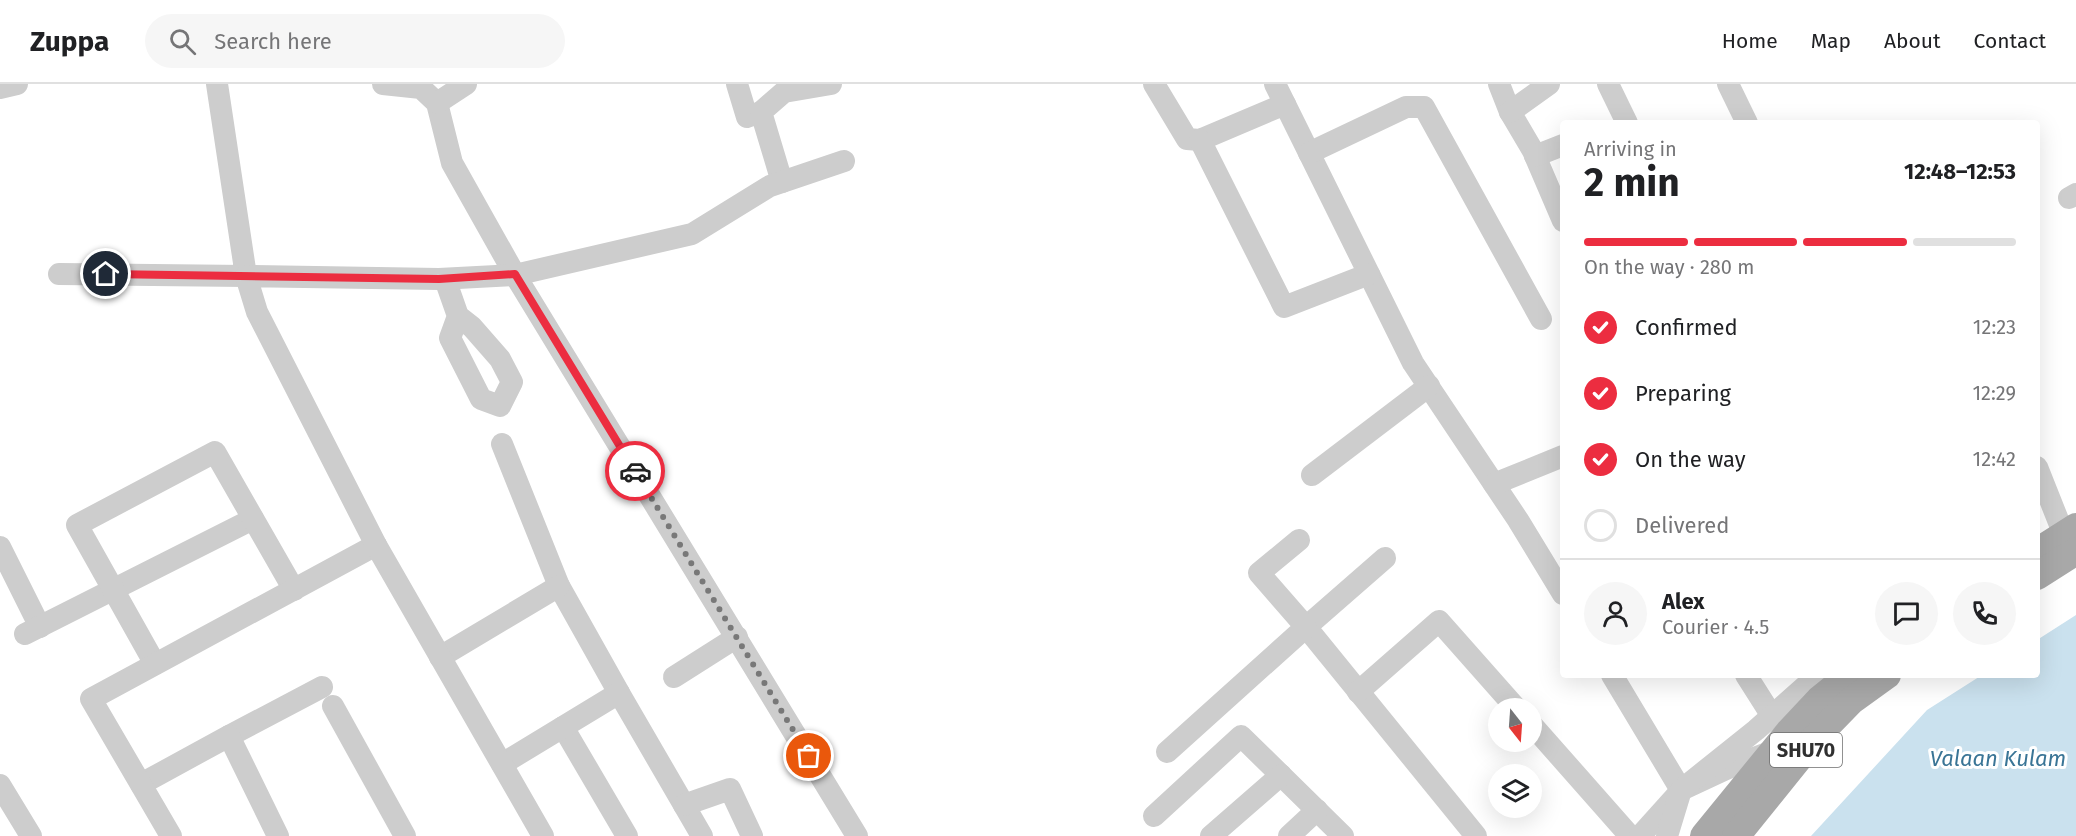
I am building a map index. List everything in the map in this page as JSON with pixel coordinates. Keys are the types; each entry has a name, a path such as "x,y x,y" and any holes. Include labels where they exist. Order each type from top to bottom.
{"main road":[{"path":"2040,551 2072,538"},
{"path":"2040,573 2072,538"},
{"name":"SHU70","path":"1704,836 1819,700 1853,682 1872,678"},
{"name":"SHU70","path":"1736,836 1815,738 1851,701 1853,682"}],"street":[{"path":"0,88 17,84"},
{"path":"217,84 246,276 257,312 376,545 543,836"},
{"path":"383,84 421,88 437,103 452,163 515,274 857,836"},
{"path":"437,103 466,84"},
{"path":"737,84 747,117 761,112 783,88 831,84"},
{"path":"1154,84 1187,139 1200,140 1280,94 1413,363 1494,484 1560,589"},
{"path":"1499,84 1510,112 1535,156 1560,214"},
{"path":"1510,112 1549,84"},
{"path":"1608,84 1622,120"},
{"path":"1728,84 1746,120"},
{"path":"1309,153 1406,107 1424,107 1541,319"},
{"path":"761,112 782,182"},
{"path":"1200,140 1284,307 1369,274"},
{"path":"1535,156 1560,146"},
{"path":"59,274 445,279 515,274 692,234 770,186 844,160"},
{"path":"445,279 458,316"},
{"path":"1312,475 1429,386"},
{"path":"502,444 559,586 702,836"},
{"path":"155,664 77,525 215,452 294,590"},
{"path":"1494,484 1560,457"},
{"path":"2040,473 2072,538"},
{"path":"0,547 33,631 253,519"},
{"path":"1299,540 1259,573 1306,627 1476,836"},
{"path":"171,836 91,699 376,545"},
{"path":"1167,752 1385,558"},
{"path":"440,657 559,586"},
{"path":"1358,692 1439,621 1507,698"},
{"path":"674,677 737,637"},
{"path":"1614,678 1682,790"},
{"path":"1748,678 1772,716"},
{"path":"1640,836 1682,790 1815,678"},
{"path":"502,764 619,693"},
{"path":"141,784 229,736 328,696 405,836"},
{"path":"563,727 627,836"},
{"path":"229,736 278,836"},
{"path":"1154,816 1241,736 1343,836"},
{"path":"1542,736 1630,836"},
{"path":"1667,836 1682,790 1726,769 1775,750"},
{"path":"1211,836 1281,775"},
{"path":"0,785 31,836"},
{"path":"684,805 730,789 752,836"},
{"path":"1288,836 1317,810"}],"water":[{"name":"Valaan Kulam","path":"2076,615 2076,836 1811,836 1927,710 1977,678 2040,678 2040,638"}],"way so far":[{"path":"635,471 809,756"}],"route":[{"path":"106,274 439,279 515,274 635,471"}]}
